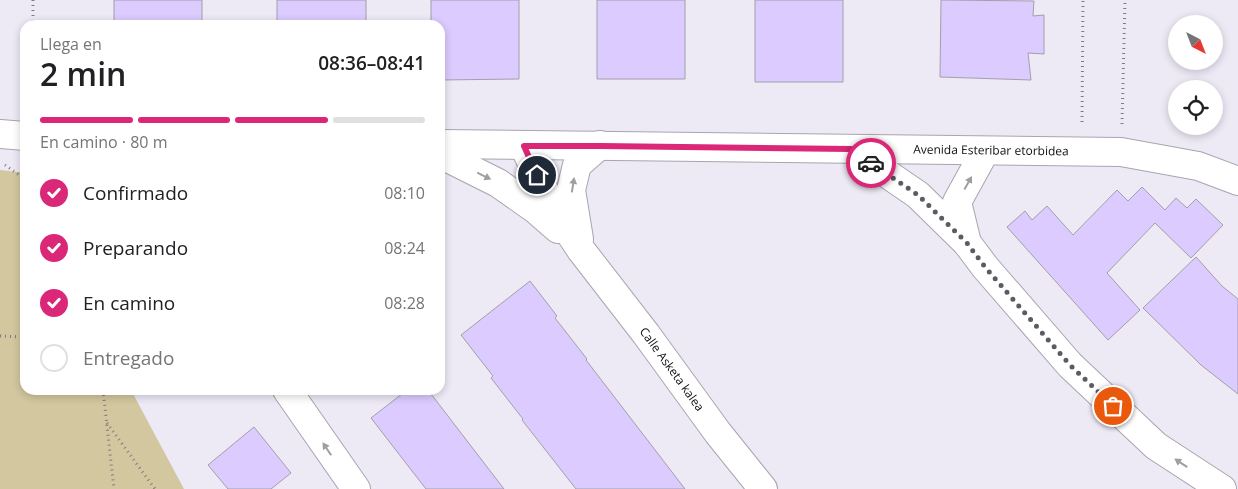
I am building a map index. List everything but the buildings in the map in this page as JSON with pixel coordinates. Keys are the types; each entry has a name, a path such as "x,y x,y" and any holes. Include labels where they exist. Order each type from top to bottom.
{"street":[{"path":"0,134 20,136"},
{"name":"Avenida Esteribar etorbidea","path":"445,144 1121,152 1198,166 1238,181"},
{"name":"Calle Asketa kalea","path":"524,146 550,203 582,250 762,489"},
{"name":"Calle Asketa kalea","path":"582,250 571,190 577,165 600,146"},
{"path":"851,149 918,195 967,243 985,267 1070,365 1156,446 1222,489"},
{"path":"967,243 957,202 985,151"},
{"name":"Calle Asketa kalea","path":"445,156 498,183 535,209 582,250"},
{"path":"290,395 356,489"}],"path":[{"path":"33,0 33,20"},
{"path":"1082,152 1083,0"},
{"path":"1121,152 1125,0"},
{"path":"0,162 20,176"},
{"path":"0,336 20,337"},
{"path":"103,395 114,489"},
{"path":"106,422 155,489"}],"shaded area":[{"path":"0,170 20,172 20,395 134,395 184,489 0,489"}],"way so far":[{"path":"871,163 918,195 967,243 985,267 1070,365 1113,406"}],"route":[{"path":"537,175 524,146 851,149 871,163"}]}
